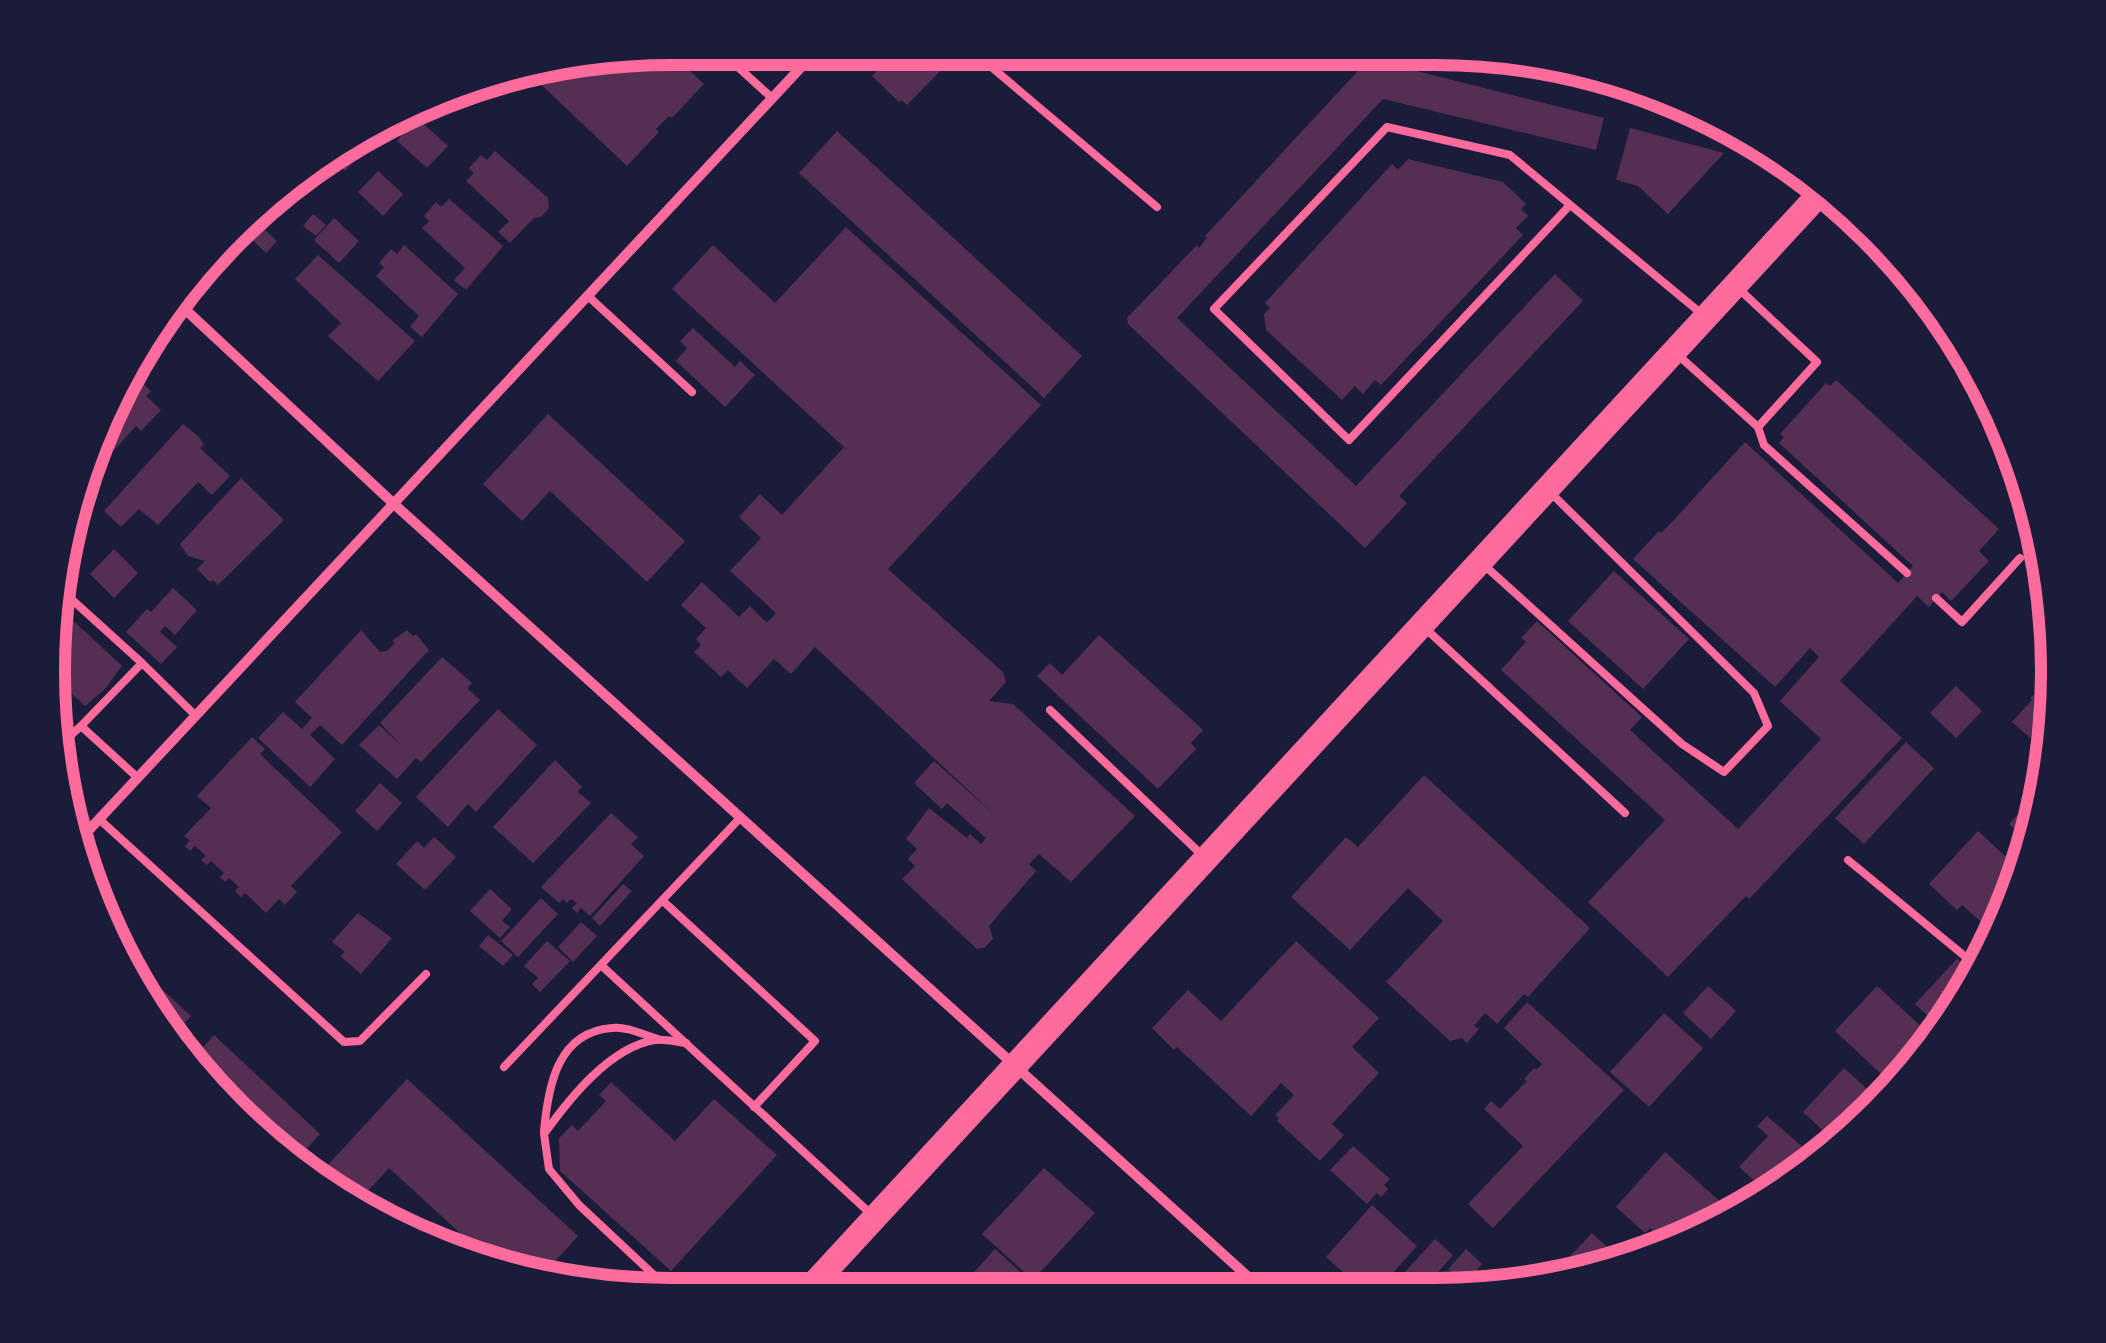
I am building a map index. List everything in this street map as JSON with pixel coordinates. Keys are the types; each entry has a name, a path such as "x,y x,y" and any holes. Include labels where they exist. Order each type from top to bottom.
{"main road":[{"path":"819,1278 1815,199"}],"street":[{"path":"87,832 803,65"},
{"path":"185,309 394,504 1250,1278"}],"lane":[{"path":"736,65 772,98"},
{"path":"989,65 1157,207"},
{"path":"1570,205 1350,440 1214,309 1388,127 1510,155 1707,318"},
{"path":"1736,286 1817,362 1758,426"},
{"path":"588,296 692,392"},
{"path":"1675,352 1758,426 1764,445 1907,572"},
{"path":"1482,563 1682,744 1724,772 1768,726 1754,693 1549,490"},
{"path":"1936,598 1962,622 2020,558"},
{"path":"69,597 196,716"},
{"path":"1423,626 1625,813"},
{"path":"69,737 142,663"},
{"path":"1050,710 1208,860"},
{"path":"80,726 138,778"},
{"path":"504,1067 742,817"},
{"path":"99,820 344,1042 360,1041 426,974"},
{"path":"1848,860 1968,959"},
{"path":"663,901 815,1042 754,1106"},
{"path":"602,966 875,1218"},
{"path":"657,1278 578,1206 549,1169 544,1134 551,1080 560,1059 573,1043 590,1032 615,1027 686,1043"},
{"path":"544,1134 572,1094 631,1047 658,1039"}],"building":[{"path":"684,65 704,84 656,129 659,132 627,166 537,81 592,70"},
{"path":"882,65 944,67 907,105 872,76"},
{"path":"1363,65 1393,65 1604,118 1596,150 1383,99 1177,318 1356,486 1555,274 1583,301 1399,496 1407,503 1365,548 1128,324 1127,318 1197,245 1199,248 1205,236"},
{"path":"419,120 448,146 427,168 397,141"},
{"path":"1630,128 1724,153 1668,214 1638,186 1616,180"},
{"path":"837,131 1082,356 1044,398 799,173"},
{"path":"370,145 345,171 338,165"},
{"path":"495,151 548,198 549,208 510,243 498,232 509,221 466,181 474,173 469,168 481,155 487,160"},
{"path":"1408,159 1503,182 1526,204 1521,209 1528,216 1516,228 1523,235 1381,385 1375,380 1363,394 1355,386 1342,400 1266,330 1264,314 1270,308 1265,303 1392,164 1398,170"},
{"path":"378,171 403,194 383,216 358,192"},
{"path":"303,189 265,230 277,241 266,253 249,237"},
{"path":"449,199 503,246 466,290 454,280 465,268 422,228 429,221 424,216 436,202 441,207"},
{"path":"313,214 326,225 316,236 303,226"},
{"path":"334,218 359,241 339,263 314,240"},
{"path":"846,227 1041,405 888,569 1003,672 1006,682 989,701 1013,704 1135,816 1071,882 1039,854 1029,864 1036,871 989,926 993,939 984,948 977,949 902,879 915,866 908,859 917,849 906,839 929,808 967,838 970,834 981,844 986,838 947,803 942,809 914,783 934,761 996,816 815,647 791,674 774,659 747,688 728,670 721,677 694,652 701,645 696,639 706,628 681,605 702,582 739,617 750,606 767,623 776,613 730,571 761,538 739,517 760,494 782,515 844,447 672,289 713,245 775,303"},
{"path":"404,245 458,294 422,337 410,327 419,316 376,276 384,267 379,263 391,249 397,254"},
{"path":"318,255 415,341 378,381 328,336 341,323 295,279"},
{"path":"693,328 735,367 740,361 755,375 725,407 676,361 687,348 680,341"},
{"path":"1836,380 1999,529 1979,551 1989,561 1951,601 1942,592 1929,607 1917,596 1840,681 1902,738 1749,899 1746,896 1668,977 1588,902 1665,820 1501,670 1526,642 1521,638 1537,621 1642,717 1630,730 1738,829 1821,739 1780,701 1819,657 1810,648 1775,687 1633,559 1745,442 1898,583 1913,566 1779,443 1784,437 1780,434 1826,383 1830,386"},
{"path":"139,381 151,391 146,396 161,410 141,431 136,426 106,459 111,439"},
{"path":"548,414 685,541 647,582 550,491 522,521 483,484"},
{"path":"183,424 204,444 200,448 230,476 212,495 198,482 158,525 139,509 121,527 104,511"},
{"path":"241,478 284,520 218,585 197,569 205,561 188,556 180,544"},
{"path":"114,549 138,573 114,598 90,574"},
{"path":"1614,571 1689,639 1643,689 1568,621"},
{"path":"173,588 197,610 175,635 165,626 160,632 177,647 161,664 126,632"},
{"path":"68,616 122,666 105,689 85,706 65,688"},
{"path":"361,630 380,652 387,651 395,643 392,641 407,630 413,636 416,634 429,650 342,745 320,725 310,735 335,759 310,787 258,738 283,712 302,729 312,718 295,702"},
{"path":"1099,635 1203,730 1191,743 1196,749 1158,789 1037,676 1050,663 1062,675"},
{"path":"442,657 472,683 467,688 480,700 421,762 416,758 397,779 359,745 379,725 402,746 380,723"},
{"path":"1956,686 1982,711 1956,738 1930,713"},
{"path":"2041,689 2037,744 2012,722"},
{"path":"498,709 537,745 476,812 468,804 448,827 416,797"},
{"path":"252,737 265,749 260,754 342,832 291,886 297,892 285,905 279,899 266,913 245,893 241,897 235,891 239,887 229,878 225,882 220,877 224,873 211,861 207,865 201,860 206,856 195,846 190,851 185,846 190,841 184,836 211,808 197,796"},
{"path":"1906,742 1934,768 1864,844 1835,818"},
{"path":"555,760 582,787 578,792 591,803 533,863 493,827"},
{"path":"1424,775 1590,928 1528,997 1524,994 1497,1024 1485,1013 1474,1026 1479,1029 1467,1043 1462,1038 1450,1041 1386,982 1443,921 1408,888 1350,950 1291,897 1346,837 1358,847"},
{"path":"380,783 402,803 377,831 355,811"},
{"path":"2025,807 2019,833 2009,824"},
{"path":"611,813 638,837 631,844 644,856 590,916 581,908 577,913 572,908 577,903 563,899 559,903 541,887"},
{"path":"1978,831 2010,861 1985,925 1962,905 1957,910 1929,884"},
{"path":"434,837 456,857 425,890 396,864 417,841 424,848"},
{"path":"623,884 632,891 600,926 592,918"},
{"path":"490,889 512,909 502,921 510,927 500,938 470,911"},
{"path":"541,898 558,914 518,957 501,941"},
{"path":"358,913 392,938 361,974 340,956 345,952 332,942"},
{"path":"581,922 597,936 573,962 558,947"},
{"path":"488,935 513,955 503,966 479,946"},
{"path":"547,941 570,961 540,992 532,984 538,978 524,966"},
{"path":"1296,941 1379,1018 1352,1047 1379,1073 1332,1124 1344,1135 1320,1161 1277,1121 1275,1115 1294,1095 1281,1083 1251,1116 1152,1028 1188,990 1221,1021"},
{"path":"1957,959 1965,966 1931,1019 1915,1004"},
{"path":"145,974 191,1016 180,1027"},
{"path":"1708,986 1736,1011 1711,1039 1683,1013"},
{"path":"1877,986 1924,1029 1884,1077 1835,1031"},
{"path":"1527,1002 1624,1090 1493,1228 1468,1204 1523,1146 1484,1109 1491,1101 1500,1109 1534,1068 1542,1064 1504,1028"},
{"path":"1664,1013 1703,1048 1649,1107 1610,1072"},
{"path":"214,1035 320,1134 302,1153 243,1100 199,1052"},
{"path":"1844,1068 1870,1092 1826,1134 1803,1112"},
{"path":"407,1079 578,1236 551,1266 515,1257 472,1244 389,1168 364,1195 324,1169"},
{"path":"611,1082 675,1141 714,1099 777,1155 671,1271 560,1171 559,1138 572,1125 578,1131 606,1101 599,1095"},
{"path":"1767,1116 1807,1151 1758,1184 1739,1167 1768,1136 1757,1126"},
{"path":"1353,1146 1390,1179 1381,1197 1377,1193 1367,1204 1330,1170"},
{"path":"1665,1152 1723,1205 1658,1235 1650,1228 1645,1233 1616,1207"},
{"path":"1044,1168 1095,1213 1035,1278 982,1234"},
{"path":"1372,1205 1417,1246 1388,1278 1349,1278 1326,1257"},
{"path":"1592,1233 1611,1251 1591,1257 1563,1264"},
{"path":"1435,1239 1453,1255 1438,1272 1444,1278 1400,1278"},
{"path":"995,1249 1027,1278 969,1278"},
{"path":"1466,1249 1482,1264 1471,1277 1457,1277 1448,1269"}]}
